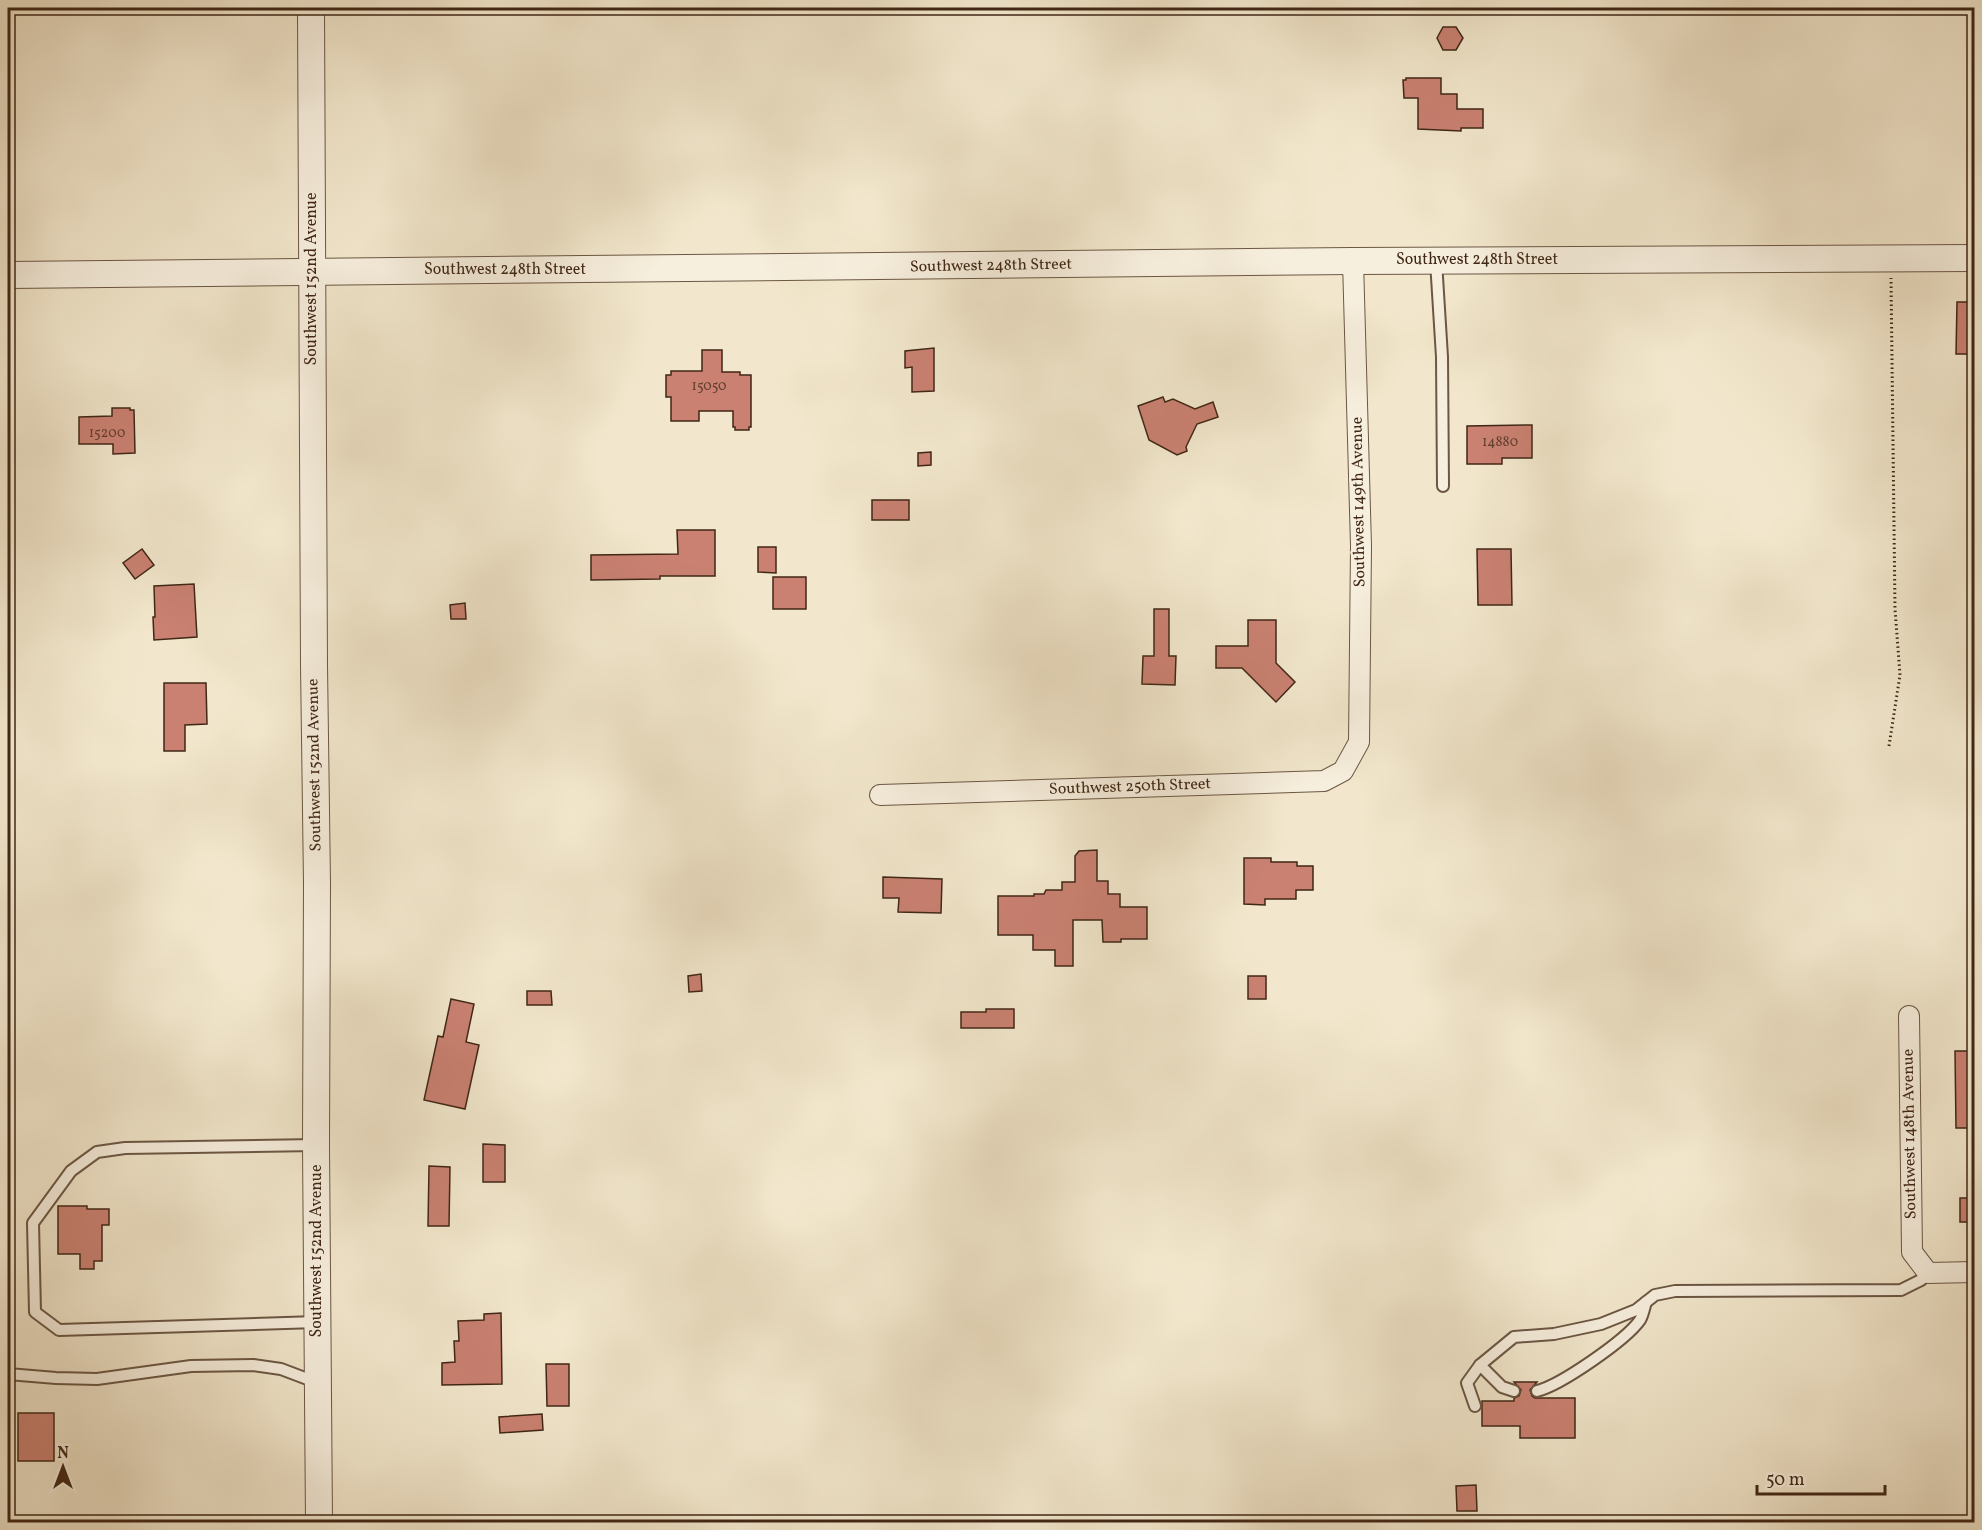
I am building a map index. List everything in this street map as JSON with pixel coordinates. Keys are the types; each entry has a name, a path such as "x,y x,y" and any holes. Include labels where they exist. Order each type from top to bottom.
{"street":[{"name":"Southwest 152nd Avenue","path":"311,8 319,1522"},
{"name":"Southwest 248th Street","path":"8,275 1353,261 1974,258"},
{"name":"Southwest 149th Avenue","path":"1353,261 1361,546 1359,742"},
{"name":"Southwest 250th Street","path":"880,795 1324,782 1343,771 1359,742"},
{"name":"Southwest 148th Avenue","path":"1909,1016 1912,1252 1928,1273"},
{"path":"1928,1273 1974,1272"}],"lane":[{"path":"1436,261 1442,357 1443,486"},
{"path":"316,1145 125,1148 97,1152 71,1172 33,1223 35,1312 59,1330 318,1322"},
{"path":"1474,1406 1467,1383 1480,1365 1514,1337 1554,1334 1601,1324 1636,1310 1654,1295 1675,1291 1901,1290 1921,1280 1928,1273"},
{"path":"1538,1391 1550,1388 1580,1369 1630,1332 1641,1318 1646,1302"},
{"path":"8,1374 97,1379 191,1366 234,1364 281,1369 318,1383"},
{"path":"1480,1365 1502,1387 1514,1391"}],"path":[{"path":"1889,746 1900,675 1895,609 1891,258"}],"building":[{"path":"1443,27 1456,27 1463,38 1456,50 1443,50 1437,38"},
{"path":"1406,78 1441,78 1441,94 1457,94 1457,109 1483,109 1483,128 1461,128 1461,131 1418,129 1418,98 1404,98 1403,80"},
{"path":"1957,302 1974,302 1974,354 1956,354"},
{"path":"934,348 934,391 912,392 912,367 905,368 905,351"},
{"path":"702,350 722,350 722,372 740,372 740,375 751,375 751,427 749,430 735,430 733,411 699,411 699,421 671,421 671,397 666,397 666,375 671,375 671,371 702,371"},
{"path":"1163,397 1165,402 1173,399 1195,409 1213,402 1218,417 1197,424 1186,447 1187,451 1177,455 1149,440 1138,406"},
{"path":"112,408 134,410 135,453 113,454 113,444 79,444 79,417 112,416"},
{"path":"1532,425 1532,458 1502,458 1502,464 1467,464 1467,426"},
{"path":"931,452 931,465 918,466 918,453"},
{"path":"872,500 909,500 909,520 872,520"},
{"path":"677,530 715,530 715,576 591,580 591,555 678,554"},
{"path":"758,547 776,547 776,573 758,572"},
{"path":"142,549 154,565 135,579 123,563"},
{"path":"1477,549 1511,549 1512,605 1478,605"},
{"path":"773,577 806,577 806,609 773,609"},
{"path":"194,584 197,637 154,640 154,586"},
{"path":"465,603 466,619 451,619 450,605"},
{"path":"1154,609 1169,609 1169,656 1176,656 1175,685 1142,684 1143,656 1154,656"},
{"path":"1248,620 1276,620 1276,663 1295,682 1276,702 1242,668 1216,668 1216,646 1248,646"},
{"path":"164,683 206,683 207,724 185,725 185,751 164,751"},
{"path":"1097,850 1097,881 1108,881 1108,894 1120,894 1120,907 1147,907 1147,939 1103,942 1102,920 1073,920 1073,966 1055,966 1055,950 1033,950 1033,935 998,935 998,896 1034,896 1034,894 1044,894 1046,890 1062,890 1062,882 1075,882 1075,856 1079,851"},
{"path":"1244,858 1271,858 1271,862 1297,862 1297,866 1313,866 1313,890 1296,890 1296,899 1265,899 1265,905 1244,904"},
{"path":"883,877 942,879 941,913 898,912 899,898 883,898"},
{"path":"701,974 702,991 689,992 688,976"},
{"path":"1248,976 1266,976 1266,999 1248,999"},
{"path":"527,991 551,991 552,1005 527,1005"},
{"path":"451,999 474,1004 466,1042 479,1045 465,1109 424,1100 438,1036 443,1037"},
{"path":"986,1009 1014,1009 1014,1028 961,1028 961,1012 986,1012"},
{"path":"1955,1051 1974,1051 1974,1128 1956,1128"},
{"path":"483,1144 505,1145 505,1182 483,1182"},
{"path":"429,1166 450,1167 449,1226 428,1226"},
{"path":"1960,1198 1974,1198 1974,1222 1960,1222"},
{"path":"58,1206 109,1209 109,1225 102,1225 102,1261 94,1261 94,1269 80,1269 80,1254 58,1254"},
{"path":"501,1313 502,1384 442,1385 442,1363 455,1362 454,1341 459,1341 458,1321 484,1320 484,1314"},
{"path":"546,1364 569,1364 569,1406 547,1406"},
{"path":"1514,1382 1537,1382 1530,1390 1535,1398 1575,1398 1575,1438 1520,1438 1520,1426 1482,1426 1482,1401 1514,1401 1521,1390"},
{"path":"18,1413 54,1413 54,1461 18,1461"},
{"path":"542,1414 543,1430 500,1433 499,1417"},
{"path":"1476,1485 1477,1511 1457,1511 1456,1486"}]}
